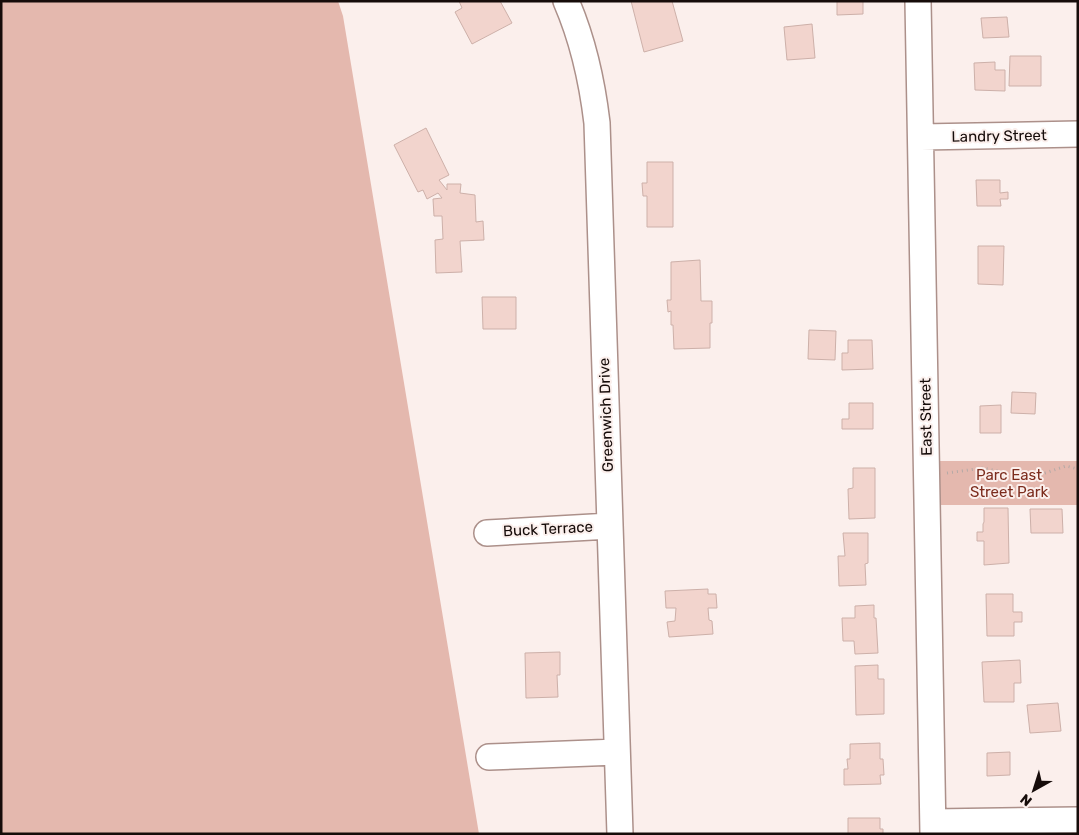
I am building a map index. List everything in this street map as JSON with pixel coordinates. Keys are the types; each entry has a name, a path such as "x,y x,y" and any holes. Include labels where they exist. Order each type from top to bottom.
{"street":[{"name":"Greenwich Drive","path":"566,1 586,57 597,123 620,834"},
{"name":"East Street","path":"918,1 933,828"},
{"name":"Landry Street","path":"921,137 1078,134"},
{"name":"Buck Terrace","path":"487,533 610,526"},
{"path":"489,757 617,752"},
{"path":"933,828 1078,820"}],"path":[{"path":"926,476 983,468 1030,478 1066,466 1078,469"}],"green space":[{"path":"1,1 338,1 343,16 479,834 1,834"},
{"name":"Parc East Street Park","path":"940,461 1078,461 1078,505 940,505"}],"building":[{"path":"459,1 500,1 512,23 472,44 455,12 462,8"},
{"path":"631,1 672,1 683,41 644,52"},
{"path":"837,1 863,1 863,14 837,15"},
{"path":"1007,17 1009,37 983,38 981,18"},
{"path":"812,24 815,58 787,60 784,27"},
{"path":"1010,56 1041,56 1041,86 1009,86"},
{"path":"995,62 995,70 1005,70 1005,91 975,90 974,63"},
{"path":"426,128 449,175 439,180 447,190 447,184 461,184 460,193 475,195 476,222 483,221 484,240 460,241 462,272 436,273 435,240 443,239 442,216 434,216 433,199 442,198 438,193 427,199 423,190 418,192 394,145"},
{"path":"647,162 673,162 673,227 647,227 647,196 643,196 642,183 647,183"},
{"path":"976,180 1000,180 1000,193 1008,192 1008,199 1000,199 1001,206 977,206"},
{"path":"978,246 1004,246 1003,285 978,284"},
{"path":"700,260 701,301 712,301 710,348 674,349 671,311 668,312 667,300 671,300 671,262"},
{"path":"482,297 516,297 516,329 483,329"},
{"path":"809,330 836,331 835,360 808,359"},
{"path":"848,340 872,340 873,369 842,370 842,353 848,353"},
{"path":"1012,392 1036,393 1035,414 1011,413"},
{"path":"849,403 873,403 873,429 842,429 842,419 849,419"},
{"path":"1001,405 1001,433 980,433 980,406"},
{"path":"853,468 875,468 875,518 849,519 848,489 853,488"},
{"path":"984,508 1008,508 1009,563 984,565 984,541 977,541 977,532 983,532"},
{"path":"1030,509 1062,509 1063,533 1031,533"},
{"path":"843,533 868,533 868,563 865,564 866,585 839,586 838,556 845,556"},
{"path":"708,589 708,594 716,594 717,608 708,608 713,634 669,637 667,622 675,621 676,608 666,608 665,591"},
{"path":"986,594 1013,594 1013,612 1022,612 1022,622 1014,622 1014,636 987,636"},
{"path":"874,605 878,653 855,654 854,641 843,641 842,618 855,618 855,606"},
{"path":"560,652 560,675 557,675 558,697 526,698 525,653"},
{"path":"1020,660 1021,683 1014,683 1014,702 984,702 982,662"},
{"path":"878,665 878,679 884,679 884,714 856,715 855,666"},
{"path":"1058,703 1061,731 1030,733 1027,705"},
{"path":"880,743 880,759 883,759 884,775 880,775 881,784 844,785 844,769 848,769 847,759 850,759 850,744"},
{"path":"1010,752 1010,775 987,776 987,753"},
{"path":"848,818 880,818 880,829 883,829 883,834 848,834"}]}
